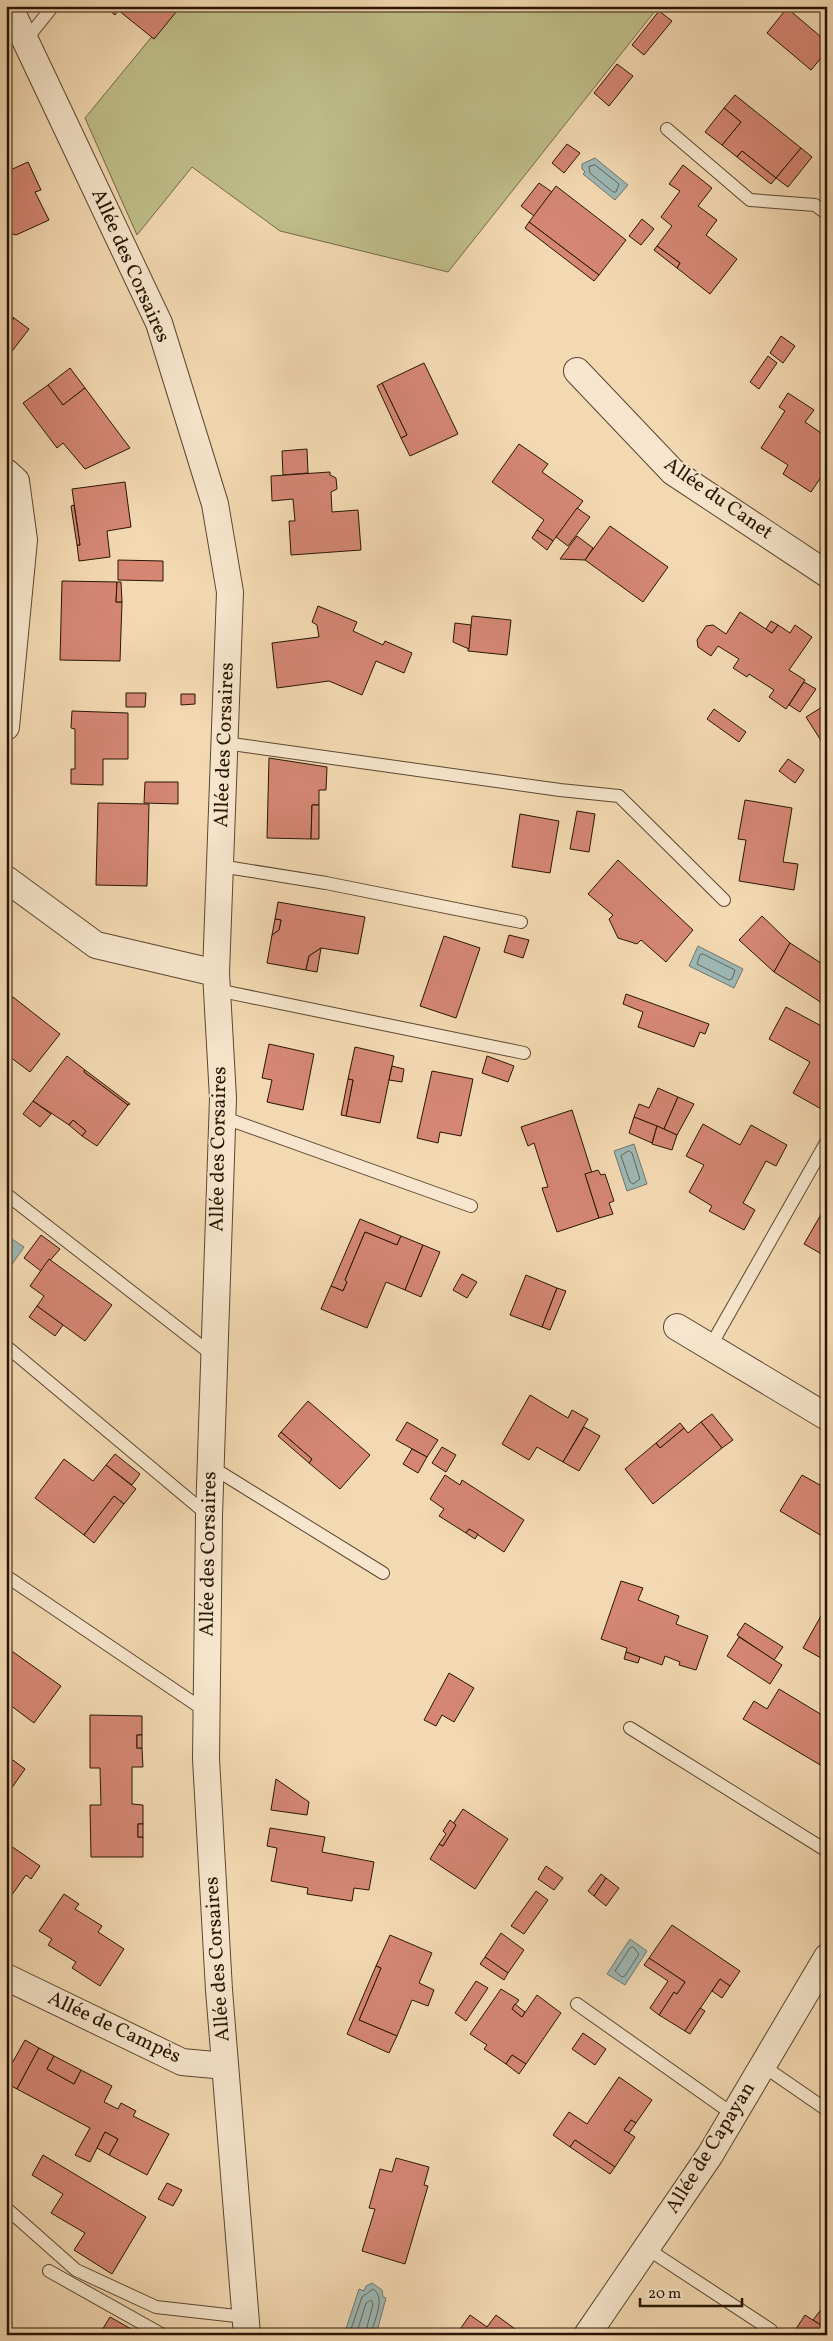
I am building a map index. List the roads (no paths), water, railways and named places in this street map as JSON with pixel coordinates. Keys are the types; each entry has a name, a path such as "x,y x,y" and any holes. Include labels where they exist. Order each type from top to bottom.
{"street":[{"name":"Allée des Corsaires","path":"9,6 160,323 216,504 230,592 217,981 222,1117 210,1466 206,1759 225,2066 246,2326"},
{"name":"Allée du Canet","path":"578,371 673,472 827,574"},
{"path":"6,472 16,481 24,540 6,727"},
{"path":"6,879 96,945 217,981"},
{"path":"677,1327 827,1417"},
{"name":"Allée de Capayan","path":"587,2335 710,2155 827,1957"},
{"name":"Allée de Campès","path":"6,1977 182,2062 225,2066"}],"lane":[{"path":"25,42 53,6"},
{"path":"667,130 750,200 797,206 815,205 827,214"},
{"path":"225,743 560,790 619,796 724,900"},
{"path":"220,866 326,883 521,922"},
{"path":"217,981 524,1053"},
{"path":"222,1117 471,1206"},
{"path":"710,1347 827,1141"},
{"path":"6,1194 214,1356"},
{"path":"6,1346 209,1516"},
{"path":"210,1466 383,1573"},
{"path":"6,1576 207,1712"},
{"path":"630,1728 827,1851"},
{"path":"577,2004 734,2114"},
{"path":"763,2066 827,2110"},
{"path":"6,2208 76,2270 156,2307 246,2326"},
{"path":"646,2248 771,2330"},
{"path":"49,2271 163,2335"}],"water":[{"path":"595,158 628,185 615,200 583,174 585,172 582,169 582,164"},
{"path":"698,946 743,969 734,988 689,966"},
{"path":"634,1144 647,1184 627,1191 614,1151"},
{"path":"6,1235 24,1247 6,1273"},
{"path":"630,1939 647,1951 625,1985 607,1974"},
{"path":"372,2283 382,2290 383,2297 386,2298 376,2335 344,2335 359,2289 364,2291 366,2286"}]}
